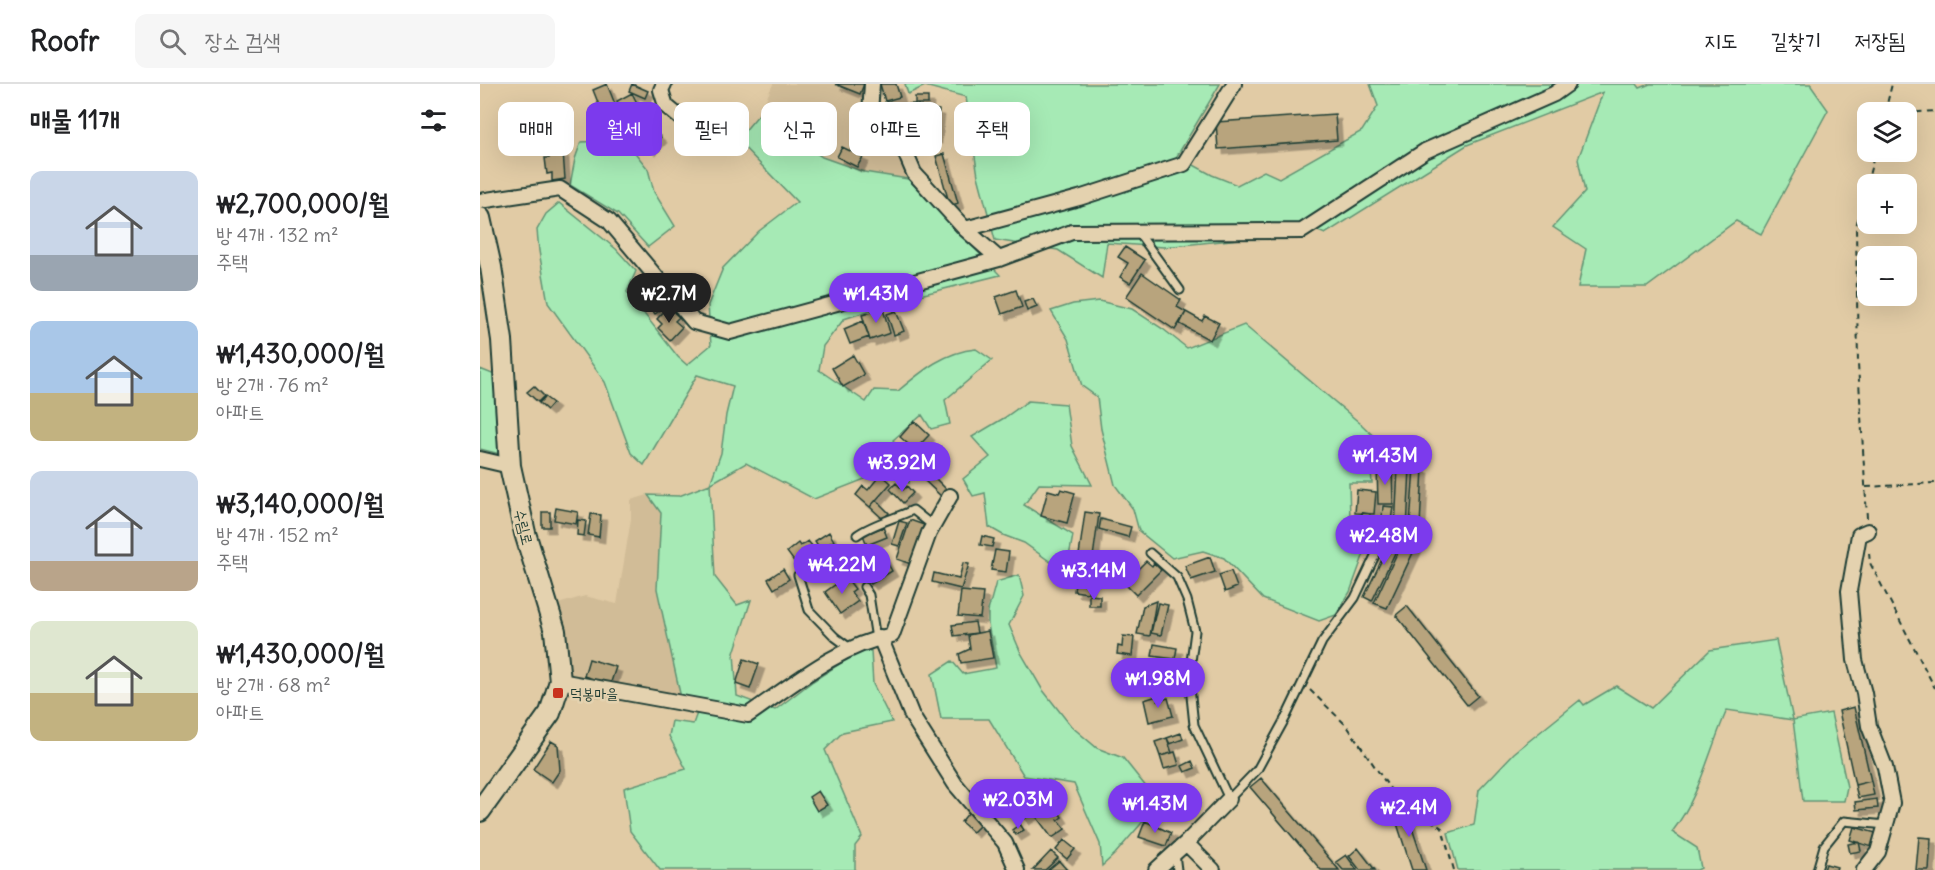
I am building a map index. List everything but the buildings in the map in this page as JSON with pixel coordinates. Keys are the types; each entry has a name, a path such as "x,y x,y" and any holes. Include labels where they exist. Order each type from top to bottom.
{"main road":[{"name":"수림로","path":"480,218 491,267 502,340 510,466 525,533 555,631 560,681 550,713 480,811"}],"street":[{"path":"664,84 661,90 666,106 674,113"},
{"path":"872,84 870,112 894,126 914,173 965,229 999,259"},
{"path":"965,229 1079,198 1184,164 1234,84"},
{"path":"480,201 560,189 609,221 694,322 730,332 999,259 1072,232 1302,231 1425,151 1554,94 1568,84"},
{"path":"480,459 510,466"},
{"path":"560,681 748,715 850,648 892,634 933,526 950,495"},
{"path":"1863,870 1878,852 1892,803 1885,767 1869,726 1855,660 1849,591 1859,535 1868,531"},
{"path":"878,638 912,716 955,783 1005,843 1017,870"},
{"path":"1156,870 1229,799"},
{"path":"1181,847 1213,870"}],"lane":[{"path":"1138,232 1180,290"},
{"path":"857,535 867,528 913,510 933,526"},
{"path":"1150,553 1177,577 1187,600 1195,631 1189,677 1194,725 1229,799 1257,770 1286,717 1322,642 1355,598 1382,541"},
{"path":"798,575 809,610 835,637 850,648"},
{"path":"864,587 869,595 878,638"},
{"path":"1817,870 1824,846 1844,820 1886,825"},
{"path":"1177,870 1181,847"}],"path":[{"path":"1888,102 1892,84"},
{"path":"1917,112 1935,111"},
{"path":"1872,162 1856,227 1858,364 1870,563 1935,688"},
{"path":"1865,487 1935,483"},
{"path":"1302,683 1347,726 1395,796 1442,828 1454,870"}],"shaded area":[{"path":"773,84 869,84 869,102 849,102 849,156 901,156 908,179 864,172 821,156 837,156 837,102 765,102"},
{"path":"643,268 672,302 650,322 626,292 636,271"},
{"path":"648,495 661,513 657,589 681,698 567,680 562,619 558,604 585,596 617,604 631,519 631,500"}],"green space":[{"path":"905,84 1220,84 1177,156 1212,175 1237,185 1264,171 1279,178 1362,131 1378,106 1370,84 1637,84 1640,88 1650,84 1811,84 1828,110 1761,234 1736,221 1647,287 1578,287 1586,249 1553,227 1585,192 1578,159 1603,92 1467,145 1325,234 1318,231 1164,247 1107,243 1102,278 1058,250 995,240 975,156 1030,156 1030,102 967,102 966,97 925,86 908,94"},
{"path":"760,113 761,156 821,156 864,172 908,179 1000,275 904,299 844,319 823,346 819,370 866,402 874,390 898,391 925,370 954,354 976,349 992,360 945,400 950,424 931,429 922,415 893,440 911,463 909,483 885,471 814,499 746,463 710,484 721,453 733,386 697,375 644,465 631,453 605,382 548,303 537,230 546,214 559,203 616,249 636,271 627,292 678,357 687,365 711,345 708,305 723,268 759,231 797,202 749,152 749,126"},
{"path":"581,142 586,142 586,156 638,156 648,169 654,192 675,226 648,247 618,214 570,185"},
{"path":"1099,301 1132,309 1187,348 1244,325 1361,424 1390,452 1388,460 1370,459 1372,483 1349,483 1350,519 1370,537 1350,592 1336,615 1319,621 1263,599 1224,558 1203,551 1172,558 1139,531 1133,509 1115,485 1101,429 1097,397 1082,386 1068,339 1051,311 1073,304"},
{"path":"480,369 495,375 500,454 480,449"},
{"path":"1028,401 1066,404 1072,446 1092,485 1039,484 1024,505 1073,535 1066,573 1024,543 989,527 985,493 973,496 963,479 990,457 972,437"},
{"path":"710,484 715,577 737,605 751,600 734,653 737,696 775,710 813,681 861,650 871,651 873,684 892,722 843,732 825,750 862,837 855,846 855,870 660,870 630,831 624,788 686,769 669,736 672,721 693,724 701,702 681,698 657,589 661,513 648,495 679,496"},
{"path":"1019,575 1024,596 1009,625 1021,653 1042,689 1071,726 1097,748 1123,758 1159,803 1102,866 1100,844 1074,784 1024,776 989,719 941,719 932,674 952,661 963,674 996,668 988,624 988,611 996,582"},
{"path":"1776,640 1793,720 1727,710 1690,804 1672,832 1697,848 1701,868 1697,870 1458,870 1448,833 1474,825 1479,790 1514,753 1580,700 1584,705 1616,686 1651,708 1710,650"},
{"path":"1831,713 1847,787 1844,801 1803,801 1793,720"}],"place":[{"name":"덕봉마을","path":"558,693"}]}
